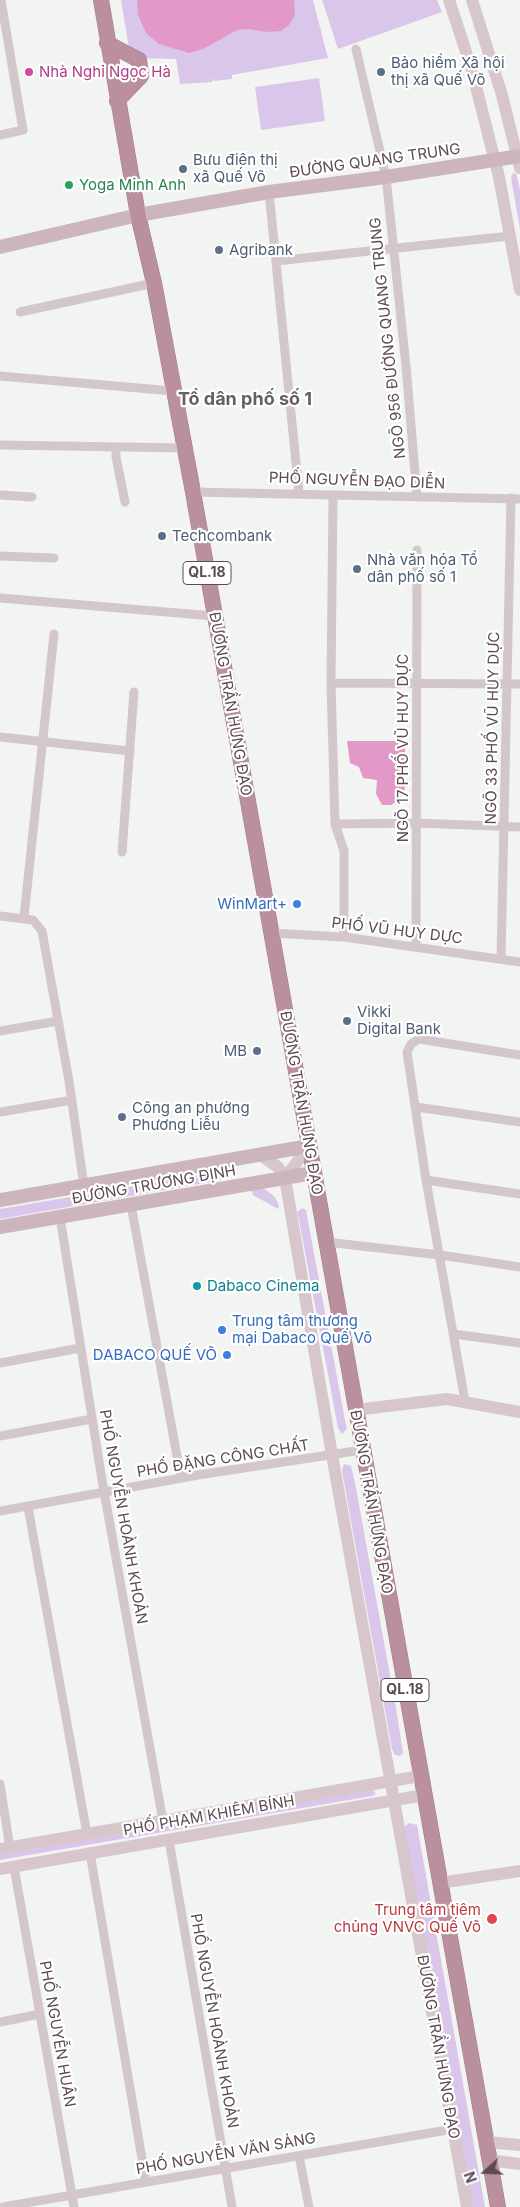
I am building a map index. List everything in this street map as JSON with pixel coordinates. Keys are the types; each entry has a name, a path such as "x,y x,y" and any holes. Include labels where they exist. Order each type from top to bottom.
{"highway":[{"name":"ĐƯỜNG TRẦN HƯNG ĐẠO","path":"101,0 138,215 154,283 193,492 498,2207"},
{"path":"107,43 138,60 141,76 117,101"}],"main road":[{"path":"449,0 465,49 495,160 520,290"},
{"path":"472,0 486,41 519,160"},
{"path":"465,49 486,41"},
{"name":"ĐƯỜNG QUANG TRUNG","path":"0,247 138,215 269,192 386,177 495,160 519,160"},
{"path":"262,1156 278,1167 285,1178 309,1146"},
{"name":"ĐƯỜNG TRƯƠNG ĐỊNH","path":"0,1200 262,1156 309,1146"},
{"name":"ĐƯỜNG TRƯƠNG ĐỊNH","path":"0,1227 313,1173"},
{"name":"ĐƯỜNG TRẦN HƯNG ĐẠO","path":"285,1178 393,1801 467,2207"},
{"path":"355,1410 438,1399 466,1401 520,1412"},
{"name":"PHỐ PHẠM KHIÊM BÍNH","path":"5,1848 420,1776"},
{"name":"PHỐ PHẠM KHIÊM BÍNH","path":"0,1869 424,1796"},
{"path":"440,1883 520,1871"},
{"path":"486,2142 520,2145"},
{"path":"489,2160 520,2164"}],"street":[{"path":"0,135 23,130 1,0"},
{"name":"NGÕ 956 ĐƯỜNG QUANG TRUNG","path":"356,49 386,177 406,366 416,497"},
{"path":"269,192 299,493"},
{"path":"276,261 510,236"},
{"path":"20,312 154,283"},
{"path":"0,376 173,391"},
{"path":"0,445 185,448"},
{"path":"116,447 116,458 125,502"},
{"name":"PHỐ NGUYỄN ĐẠO DIỄN","path":"193,492 515,498"},
{"path":"0,495 32,497"},
{"path":"333,495 330,682 335,824 344,851 344,937"},
{"name":"NGÕ 33 PHỐ VŨ HUY DỰC","path":"501,959 507,684 515,498"},
{"name":"NGÕ 17 PHỐ VŨ HUY DỰC","path":"416,946 417,550"},
{"path":"0,556 54,558"},
{"path":"0,598 214,616"},
{"path":"24,917 54,634"},
{"path":"330,682 520,684"},
{"path":"122,852 134,692"},
{"path":"0,737 130,751"},
{"path":"335,824 417,823 520,827"},
{"path":"0,916 24,917 33,920 42,931 72,1100 84,1186"},
{"name":"PHỐ VŨ HUY DỰC","path":"270,932 344,937 520,962"},
{"path":"0,1031 58,1021"},
{"path":"466,1401 426,1180 407,1052 411,1044 419,1039 520,1055"},
{"path":"0,1112 72,1100"},
{"path":"416,1107 520,1122"},
{"path":"426,1180 520,1194"},
{"path":"131,1205 181,1478"},
{"name":"PHỐ NGUYỄN HOÀNH KHOẢN","path":"60,1217 104,1494 163,1821"},
{"path":"326,1242 440,1255 520,1267"},
{"path":"454,1334 520,1343"},
{"path":"0,1363 80,1348"},
{"path":"0,1436 92,1419"},
{"name":"PHỐ ĐẶNG CÔNG CHẤT","path":"0,1512 104,1494 181,1478 362,1450"},
{"path":"28,1507 87,1834"},
{"path":"0,1784 5,1848"},
{"name":"PHỐ NGUYỄN HOÀNH KHOẢN","path":"169,1840 232,2207"},
{"path":"90,1853 146,2182"},
{"name":"PHỐ NGUYỄN HUÂN","path":"14,1866 74,2207"},
{"path":"0,2022 40,2014"},
{"name":"PHỐ NGUYỄN VĂN SẢNG","path":"3,2207 452,2129"},
{"path":"299,2156 309,2207"}],"shaded area":[{"path":"121,0 313,0 328,58 232,75 232,79 214,81 213,78 212,82 180,84 176,59 137,58 129,48"},
{"path":"137,0 294,0 295,15 290,24 281,31 237,30 203,49 189,53 159,44 146,33 138,15"},
{"path":"322,0 437,0 442,12 338,49"},
{"path":"319,78 325,121 261,130 255,87"},
{"path":"516,173 520,189 520,229 511,178 512,174"},
{"path":"347,741 405,741 405,788 399,800 391,805 382,805 376,794 377,780 363,778 359,767 350,763"},
{"path":"222,1171 227,1172 227,1177 216,1181 0,1219 0,1209"},
{"path":"262,1187 275,1197 279,1206 278,1209 253,1195 252,1190"},
{"path":"302,1208 306,1210 347,1429 342,1434 338,1428 297,1212"},
{"path":"345,1464 351,1466 356,1488 396,1708 403,1753 400,1756 395,1755 392,1749 342,1471"},
{"path":"373,1790 376,1794 372,1796 0,1860 0,1855"},
{"path":"409,1823 417,1825 485,2207 472,2207 404,1827"}],"place":[{"name":"Nhà Nghỉ Ngọc Hà","path":"29,72"},
{"name":"Bảo hiểm Xã hội thị xã Quế Võ","path":"381,72"},
{"name":"Bưu điện thị xã Quế Võ","path":"183,169"},
{"name":"Yoga Minh Anh","path":"69,185"},
{"name":"Agribank","path":"219,250"},
{"name":"Techcombank","path":"162,536"},
{"name":"Nhà văn hóa Tổ dân phố số 1","path":"357,569"},
{"name":"WinMart+","path":"297,904"},
{"name":"Vikki Digital Bank","path":"347,1021"},
{"name":"MB","path":"257,1051"},
{"name":"Công an phường Phương Liễu","path":"122,1117"},
{"name":"Dabaco Cinema","path":"197,1286"},
{"name":"Trung tâm thương mại Dabaco Quế Võ","path":"222,1330"},
{"name":"DABACO QUẾ VÕ","path":"227,1355"},
{"name":"Trung tâm tiêm chủng VNVC Quế Võ","path":"492,1919"}],"district":[{"name":"Tổ dân phố số 1","path":"245,400"}]}
